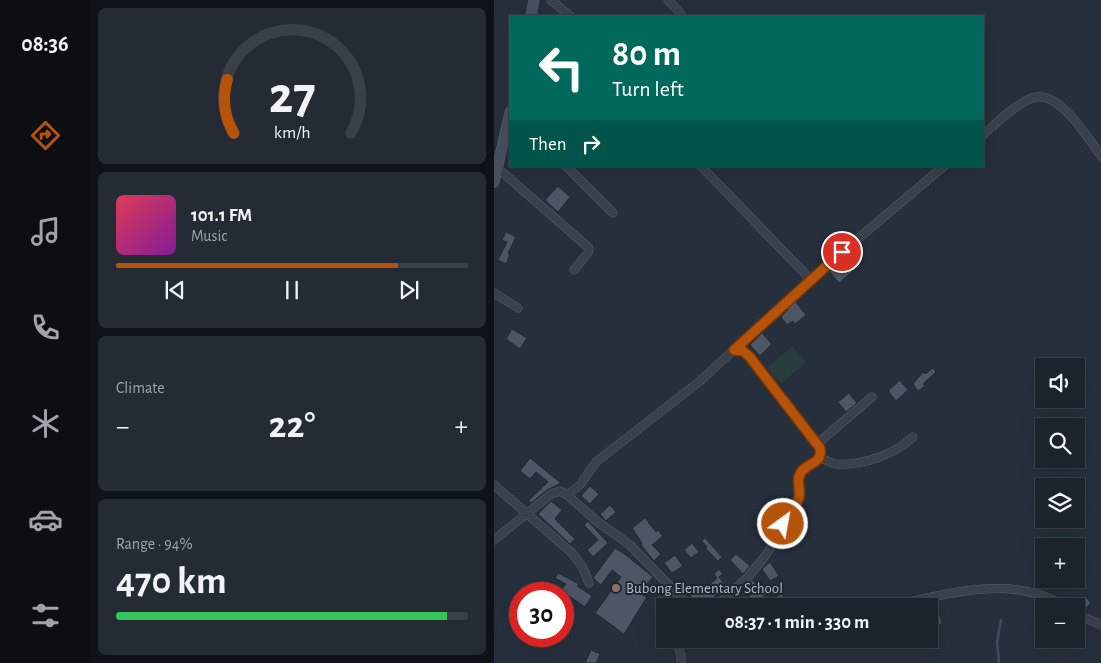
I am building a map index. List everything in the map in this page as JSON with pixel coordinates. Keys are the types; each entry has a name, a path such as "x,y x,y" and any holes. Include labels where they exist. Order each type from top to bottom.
{"main road":[{"path":"532,15 534,0"},
{"path":"494,182 509,118"}],"street":[{"path":"551,0 569,15"},
{"path":"668,0 681,14"},
{"path":"984,134 1022,103 1033,97 1044,96 1063,107 1101,158"},
{"path":"496,167 589,248 588,253 574,270"},
{"path":"567,167 613,213"},
{"path":"703,167 810,280"},
{"path":"567,495 580,485 596,462 681,396 810,280 943,167"},
{"path":"494,293 518,308"},
{"path":"725,598 747,578 779,535 785,518 798,499 799,475 805,468 820,458 821,452 818,443 749,356 743,351 734,350"},
{"path":"818,443 872,397"},
{"path":"820,458 833,464 865,461 900,448 912,436"},
{"path":"494,485 572,553 582,566 589,583"},
{"path":"494,540 555,492 560,491 599,523 629,544 681,598"},
{"path":"933,598 992,587 1040,595 1046,598"},
{"path":"1085,618 1101,625"},
{"path":"679,648 681,663"}],"shaded area":[{"path":"792,346 806,362 781,384 767,368"}],"building":[{"path":"558,186 570,197 558,212 545,200"},
{"path":"506,232 516,237 508,253 510,254 506,264 498,260 507,242 502,240"},
{"path":"845,257 856,269 839,283 829,271"},
{"path":"795,301 806,315 795,324 793,321 787,325 781,317"},
{"path":"512,329 527,338 520,349 506,339"},
{"path":"762,333 772,344 760,356 750,345"},
{"path":"933,368 936,372 923,384 925,386 918,391 913,384 923,372 925,374"},
{"path":"900,380 908,390 896,401 888,391"},
{"path":"849,393 857,403 846,412 838,402"},
{"path":"530,458 561,483 547,490 531,503 528,501 548,482 536,472 530,479 520,471"},
{"path":"590,486 599,494 590,504 581,496"},
{"path":"551,501 562,510 555,519 575,539 570,544 538,514"},
{"path":"610,505 616,512 606,521 600,514"},
{"path":"645,518 656,532 658,530 663,536 652,545 661,554 654,561 641,545 642,543 632,528"},
{"path":"588,521 608,543 593,557 587,550 598,540 584,525"},
{"path":"705,538 722,557 718,561 705,548 707,547 702,541"},
{"path":"692,543 699,552 691,558 684,550"},
{"name":"Bubong Elementary School","path":"615,548 653,577 639,593 647,597 624,634 595,613 621,577 612,570 601,585 593,578"},
{"path":"736,554 750,566 743,574 730,560"},
{"path":"675,555 683,566 672,573 664,563"},
{"path":"770,562 779,576 770,581 762,569"},
{"path":"719,569 723,574 719,577 727,587 713,598 692,598 690,596 698,589 701,592 717,578 714,574"},
{"path":"558,573 579,584 577,586 592,596 585,607 574,599 574,582 562,582 555,578"},
{"path":"752,580 763,590 766,588 769,593 761,598 746,598 752,594 745,587"},
{"path":"782,594 784,598 773,598"},
{"path":"1085,596 1091,603 1085,609 1085,598 1083,598"},
{"path":"938,607 942,624 938,624"},
{"path":"591,650 600,654 596,663 585,663"}],"waterway":[{"path":"999,663 997,642 1001,620"}],"place":[{"name":"Bubong Elementary School","path":"616,588"}],"route":[{"path":"783,524 798,499 799,475 805,468 820,458 820,448 749,356 743,351 734,350 842,252"}]}
